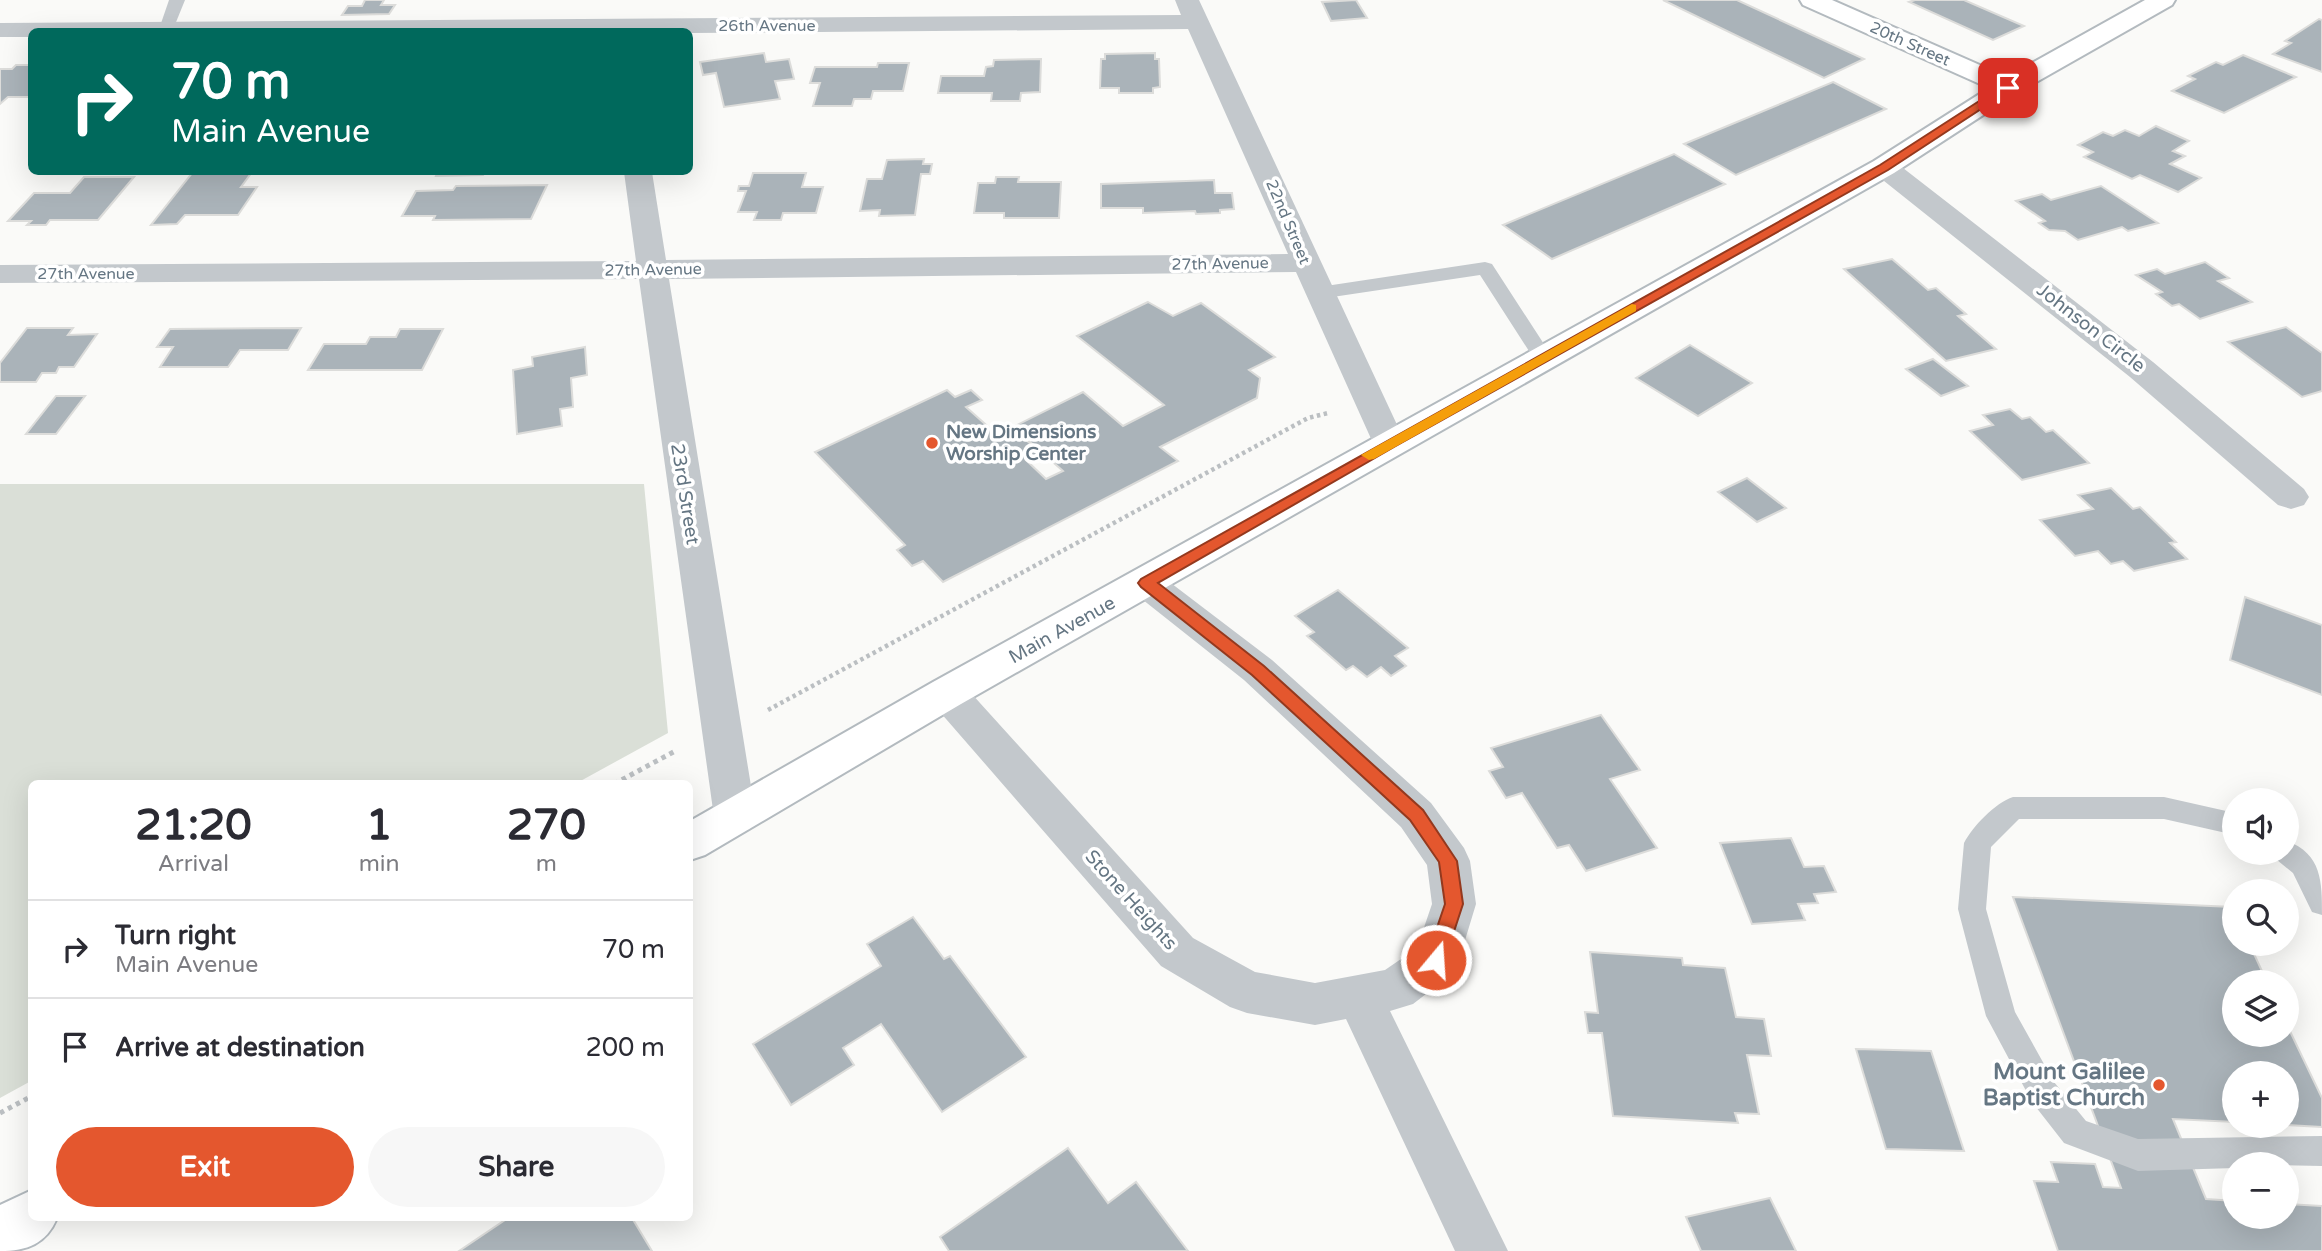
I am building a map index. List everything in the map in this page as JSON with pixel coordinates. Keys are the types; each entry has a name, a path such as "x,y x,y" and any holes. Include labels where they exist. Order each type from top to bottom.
{"main road":[{"name":"20th Street","path":"1812,0 2008,88"},
{"name":"Main Avenue","path":"693,840 1389,444 1884,167 2008,88 2163,0"},
{"path":"0,1234 28,1218"}],"street":[{"path":"611,28 620,0"},
{"name":"26th Avenue","path":"643,28 1192,11"},
{"name":"22nd Street","path":"1192,11 1389,444"},
{"name":"26th Avenue","path":"0,30 28,30"},
{"name":"Johnson Circle","path":"1884,167 2128,357 2291,497"},
{"name":"23rd Street","path":"638,175 735,817"},
{"name":"27th Avenue","path":"0,274 1305,263"},
{"name":"Stone Heights","path":"947,694 1177,951 1247,992 1315,1004 1396,989 1436,960 1454,904 1448,861 1416,815 1258,670 1146,583"},
{"path":"1358,995 1482,1251"}],"lane":[{"path":"166,28 177,0"},
{"path":"1320,293 1485,268 1543,358"},
{"path":"2222,821 2164,808 2013,808 1978,843 1972,909 2001,1016 2043,1092 2075,1132 2138,1155 2322,1151"},
{"path":"2299,862 2322,903"}],"path":[{"path":"622,780 686,746 722,735 1308,418 1370,403"},
{"path":"0,1113 28,1098"}],"shaded area":[{"path":"0,484 644,484 668,733 582,780 28,780 28,1083 0,1098"}],"building":[{"path":"365,0 384,0 381,5 395,5 389,14 342,15 348,6 362,6"},
{"path":"1356,0 1367,18 1331,21 1322,2"},
{"path":"1663,0 1737,0 1864,59 1824,78"},
{"path":"1964,0 2024,26 1993,40 1909,2"},
{"path":"2319,19 2322,20 2322,72 2273,54 2291,43 2285,41"},
{"path":"764,53 766,62 789,59 794,79 775,81 780,99 724,107 716,73 703,75 700,62"},
{"path":"1155,53 1155,59 1159,59 1160,87 1153,88 1153,93 1119,93 1119,88 1100,88 1101,59 1105,59 1105,54"},
{"path":"2243,55 2296,77 2224,113 2172,91 2195,79 2188,76 2216,62 2223,65"},
{"path":"1041,59 1040,92 1021,93 1020,101 991,101 992,93 938,93 941,76 984,76 986,67 993,66 994,60"},
{"path":"878,63 909,63 903,91 873,91 871,99 854,99 852,106 813,106 820,83 810,83 815,67 877,67"},
{"path":"16,65 28,65 28,97 8,97 0,104 0,69 12,69"},
{"path":"1833,82 1886,109 1736,175 1684,144"},
{"path":"2156,126 2189,141 2173,151 2185,156 2170,164 2201,178 2178,192 2140,175 2132,179 2084,157 2093,152 2078,145 2103,132 2113,136 2125,130 2139,136"},
{"path":"1674,154 1725,184 1552,259 1503,225"},
{"path":"924,159 923,164 932,164 930,174 921,174 915,215 879,216 880,210 860,211 867,179 882,179 887,160"},
{"path":"753,173 806,173 802,187 823,187 816,213 783,213 781,220 754,220 757,212 738,212 746,191 738,191 739,186 749,186"},
{"path":"191,175 250,175 241,187 257,187 238,215 185,215 177,224 151,225"},
{"path":"84,177 134,177 98,220 50,220 46,225 27,225 31,221 8,221 34,193 70,193"},
{"path":"996,177 1019,177 1018,182 1061,182 1059,218 1004,218 1004,213 974,213 978,183 995,183"},
{"path":"1214,180 1215,193 1232,193 1234,209 1220,210 1220,213 1196,214 1195,211 1143,213 1143,208 1101,208 1101,184"},
{"path":"547,185 531,219 433,220 435,216 402,216 416,191 453,190 456,186"},
{"path":"2101,186 2158,223 2128,231 2122,227 2078,240 2065,231 2049,230 2039,223 2045,221 2016,201 2042,194 2051,200"},
{"path":"1892,259 1928,290 1936,288 1966,314 1958,316 1996,349 1946,361 1844,269"},
{"path":"2205,262 2229,278 2218,281 2252,302 2200,319 2179,304 2172,306 2156,294 2162,292 2136,275 2157,269 2165,274"},
{"name":"New Dimensions Worship Center","path":"1148,302 1173,316 1201,303 1275,357 1249,370 1260,378 1257,398 1160,447 1178,461 943,582 923,561 912,566 897,550 905,545 815,452 947,390 955,397 971,390 982,400 966,407 1002,439 1017,432 1041,453 1026,460 1046,479 1063,471 1013,427 1083,392 1123,426 1164,405 1077,336"},
{"path":"2286,327 2322,353 2322,391 2302,397 2228,342"},
{"path":"27,328 73,328 68,335 97,334 74,367 59,367 56,373 42,373 36,382 0,382 0,363"},
{"path":"301,328 288,350 240,350 228,367 160,367 173,347 157,347 170,329"},
{"path":"400,329 443,329 422,370 308,370 324,344 366,344 370,337 396,337"},
{"path":"1690,345 1752,383 1698,416 1636,378"},
{"path":"585,347 587,375 571,378 573,407 560,409 562,426 517,434 513,370 533,366 532,357"},
{"path":"1933,359 1968,386 1941,396 1906,369"},
{"path":"56,396 85,396 56,434 26,434"},
{"path":"2010,409 2022,419 2030,417 2046,432 2053,430 2089,463 2022,480 1970,431 1993,425 1983,415"},
{"path":"1747,478 1786,508 1757,522 1718,492"},
{"path":"2111,488 2133,509 2140,507 2176,542 2170,543 2187,559 2134,571 2123,561 2111,564 2098,551 2075,556 2040,520 2093,509 2078,495"},
{"path":"1338,590 1408,648 1395,656 1406,666 1391,676 1381,667 1367,677 1353,666 1346,670 1307,636 1314,632 1295,616"},
{"path":"2245,597 2322,625 2322,695 2230,660"},
{"path":"1601,715 1640,770 1610,779 1657,848 1586,871 1569,845 1557,848 1522,793 1506,798 1489,771 1503,767 1491,748"},
{"path":"1791,838 1804,867 1824,866 1836,892 1814,894 1818,903 1798,904 1805,920 1752,924 1720,843"},
{"name":"Mount Galilee Baptist Church","path":"2013,897 2222,907 2222,956 2255,956 2261,970 2222,970 2222,1047 2298,1047 2322,1098 2322,1127 2299,1126 2299,1061 2222,1061 2222,1121 2173,1119 2206,1199 2222,1200 2222,1229 2299,1229 2299,1205 2322,1206 2322,1251 2058,1251 2034,1181 2058,1182 2051,1162 2095,1164 2103,1187 2121,1188"},
{"path":"913,917 944,959 950,956 1026,1057 942,1112 881,1024 843,1048 854,1065 791,1105 753,1044 881,966 867,944"},
{"path":"1590,952 1682,958 1683,965 1725,968 1736,1017 1764,1019 1771,1056 1747,1055 1759,1114 1735,1113 1738,1123 1613,1116 1602,1033 1588,1033 1585,1012 1598,1013"},
{"path":"1856,1049 1931,1051 1964,1151 1886,1149"},
{"path":"1068,1148 1108,1203 1136,1182 1188,1251 949,1251 940,1237"},
{"path":"1770,1198 1796,1251 1701,1251 1686,1217"},
{"path":"504,1221 634,1221 652,1251 459,1251"}],"slow traffic":[{"path":"1369,455 1632,308"}],"place":[{"name":"New Dimensions Worship Center","path":"932,443"},
{"name":"Mount Galilee Baptist Church","path":"2159,1085"}],"route":[{"path":"1436,960 1454,904 1448,861 1416,815 1258,670 1146,583 1884,167 2008,88"}]}
